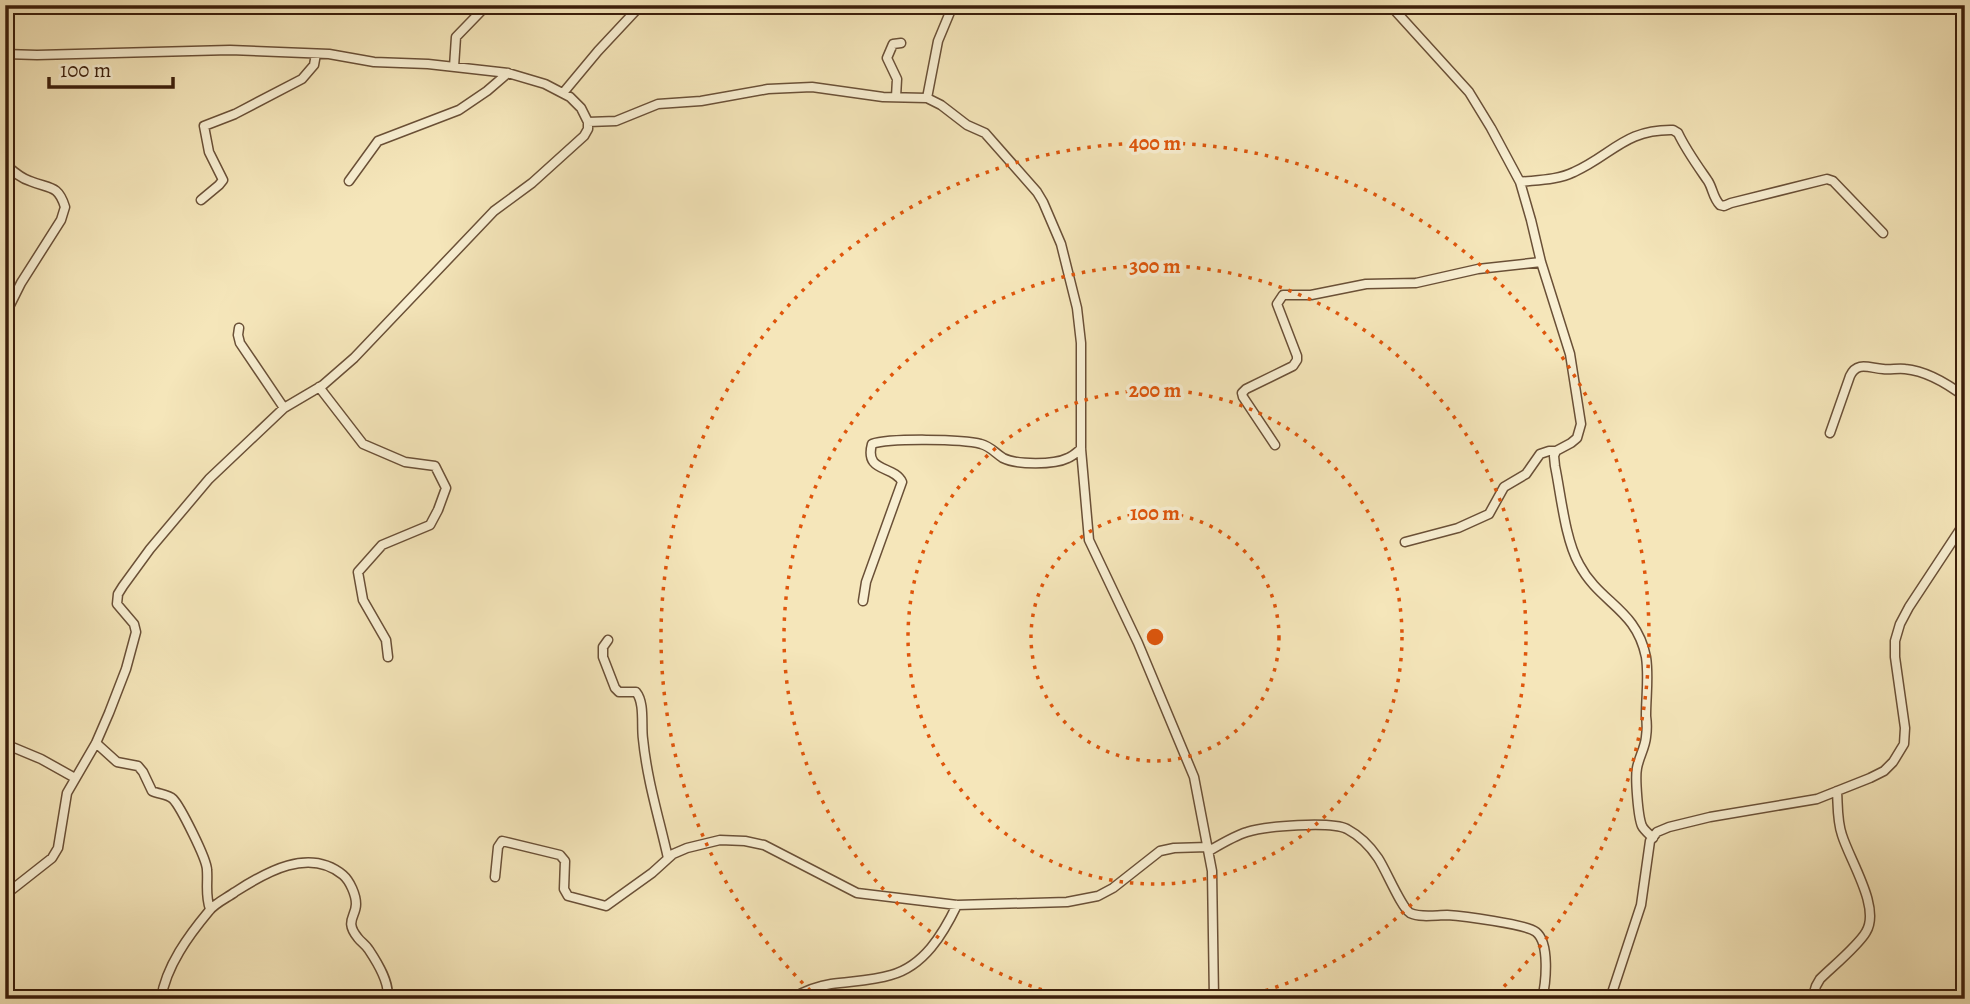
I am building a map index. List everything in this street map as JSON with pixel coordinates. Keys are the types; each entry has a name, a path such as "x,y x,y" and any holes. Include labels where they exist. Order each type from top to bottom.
{"street":[{"path":"454,67 456,37 487,5"},
{"path":"563,93 641,5"},
{"path":"927,98 938,41 953,5"},
{"path":"1390,5 1469,92 1520,183 1570,354 1581,424 1577,438 1571,443 1556,451 1540,454 1526,474 1504,487 1489,513 1458,528 1405,542"},
{"path":"896,97 897,79 887,58 893,44 901,43"},
{"path":"5,54 230,50 329,54 374,62 508,73 563,93 581,108 588,122 584,136 532,183 494,211 354,358 319,387 284,408 209,479 122,586 117,604 134,624 136,632 126,669 96,743 67,793 60,839 55,853 5,895"},
{"path":"201,200 223,180 209,152 204,126 235,114 302,79 313,65 316,54"},
{"path":"349,181 378,141 459,110 508,73"},
{"path":"588,122 616,121 658,104 701,101 768,89 812,87 927,98 967,125 985,133 1037,192 1044,202 1061,244 1077,308 1082,376 1081,449 1089,540 1133,632 1194,777 1213,882 1213,999"},
{"path":"1520,183 1568,175 1624,140 1651,132 1673,130 1678,133 1720,205 1827,179 1833,181 1883,233"},
{"path":"5,164 21,177 57,191 65,207 61,220 21,283 5,316"},
{"path":"1275,445 1242,393 1293,366 1297,360 1277,304 1283,295 1311,295 1366,284 1416,282 1478,269 1541,262"},
{"path":"239,328 240,343 284,408"},
{"path":"1830,433 1850,376 1857,366 1885,370 1909,369 1929,375 1965,397"},
{"path":"319,387 363,444 405,462 435,466 446,488 430,525 382,545 358,572 363,600 386,640 388,657"},
{"path":"863,601 866,582 902,486 900,477 875,464 870,450 872,444 894,440 975,443 989,447 1006,459 1037,463 1069,458 1081,449"},
{"path":"1556,451 1555,466 1571,546 1578,563 1599,592 1628,618 1638,631 1642,643 1647,676 1647,728 1636,775 1642,827 1653,838"},
{"path":"1611,999 1641,905 1650,841 1657,832 1710,817 1817,799 1884,771 1893,762 1903,744 1905,728 1895,657 1895,641 1900,624 1965,522"},
{"path":"608,639 603,647 603,657 615,688 620,692 636,692 640,700 648,775 668,858"},
{"path":"96,743 117,762 141,768 152,791 170,797 176,803 206,863 206,895 210,909"},
{"path":"5,744 41,759 75,778"},
{"path":"1812,999 1820,979 1867,931 1870,914 1868,897 1841,834 1837,791"},
{"path":"495,877 498,847 502,841 560,855 565,861 564,889 568,896 606,906 668,858 687,848 720,840 764,845 857,893 957,905 1067,902 1098,896 1113,888 1160,851 1174,848 1209,849 1248,831 1286,826 1331,825 1346,828 1365,841 1379,859 1405,908 1412,914 1448,915 1535,931 1544,949 1546,981 1542,999"},
{"path":"161,999 162,990 187,939 210,909 262,875 305,863 327,866 343,875 351,886 356,905 351,924 379,968 388,993 387,999"},
{"path":"789,999 828,984 892,975 911,966 931,950 957,905"}]}
